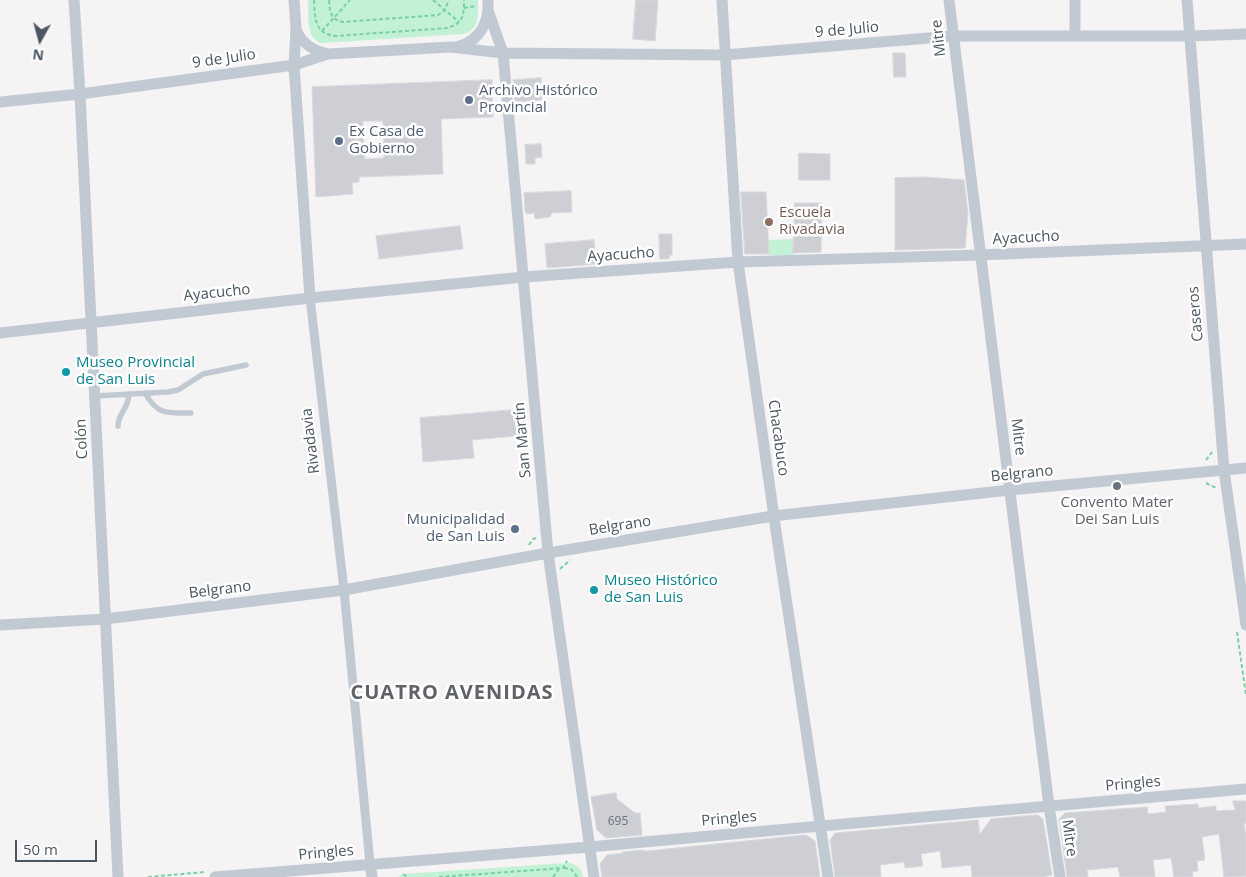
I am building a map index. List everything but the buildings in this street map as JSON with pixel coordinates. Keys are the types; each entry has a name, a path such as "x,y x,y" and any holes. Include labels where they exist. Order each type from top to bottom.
{"street":[{"name":"Colón","path":"74,0 118,877"},
{"name":"Rivadavia","path":"294,0 296,29 294,65 310,298 344,590 372,877"},
{"name":"Chacabuco","path":"722,0 738,262 773,516 828,877"},
{"name":"Mitre","path":"949,0 1049,806 1060,877"},
{"path":"1075,0 1075,35"},
{"name":"Caseros","path":"1187,0 1224,470 1246,625"},
{"name":"9 de Julio","path":"0,102 80,94 294,65 328,54 463,45 475,38 485,23 488,5"},
{"name":"San Martín","path":"488,5 503,53 548,553 594,877"},
{"path":"296,29 299,36 308,45 328,54"},
{"name":"9 de Julio","path":"450,47 503,53 724,55 953,36 1190,36 1246,34"},
{"name":"Ayacucho","path":"0,334 310,298 524,277 738,262 980,255 1246,244"},
{"name":"Belgrano","path":"0,625 105,619 344,590 548,553 773,516 1010,490 1246,468"},
{"name":"Pringles","path":"215,877 589,847 1246,789"}],"lane":[{"path":"95,396 178,390 203,374 246,365"},
{"path":"145,393 151,403 160,411 165,413 191,413"},
{"path":"118,426 119,416 127,407 129,394"}],"path":[{"path":"314,0 315,17 318,26 329,35 336,36 447,28 459,22 464,14 464,0"},
{"path":"329,0 330,14 343,22 438,15 445,10 449,0"},
{"path":"322,31 350,0"},
{"path":"433,0 459,22"},
{"path":"553,877 556,872 563,868"},
{"path":"440,877 563,868 572,870 577,877"}],"green space":[{"path":"308,0 478,0 478,16 473,29 463,34 322,43 317,41 310,32"},
{"path":"793,239 793,255 769,255 768,240"},
{"path":"566,863 578,866 583,877 398,877 403,874"}],"place":[{"name":"Archivo Histórico Provincial","path":"469,100"},
{"name":"Ex Casa de Gobierno","path":"339,141"},
{"name":"Escuela Rivadavia","path":"769,222"},
{"name":"Museo Provincial de San Luis","path":"66,372"},
{"name":"Convento Mater Dei San Luis","path":"1117,486"},
{"name":"Municipalidad de San Luis","path":"515,529"},
{"name":"Museo Histórico de San Luis","path":"594,590"}],"district":[{"name":"CUATRO AVENIDAS","path":"452,693"}]}
